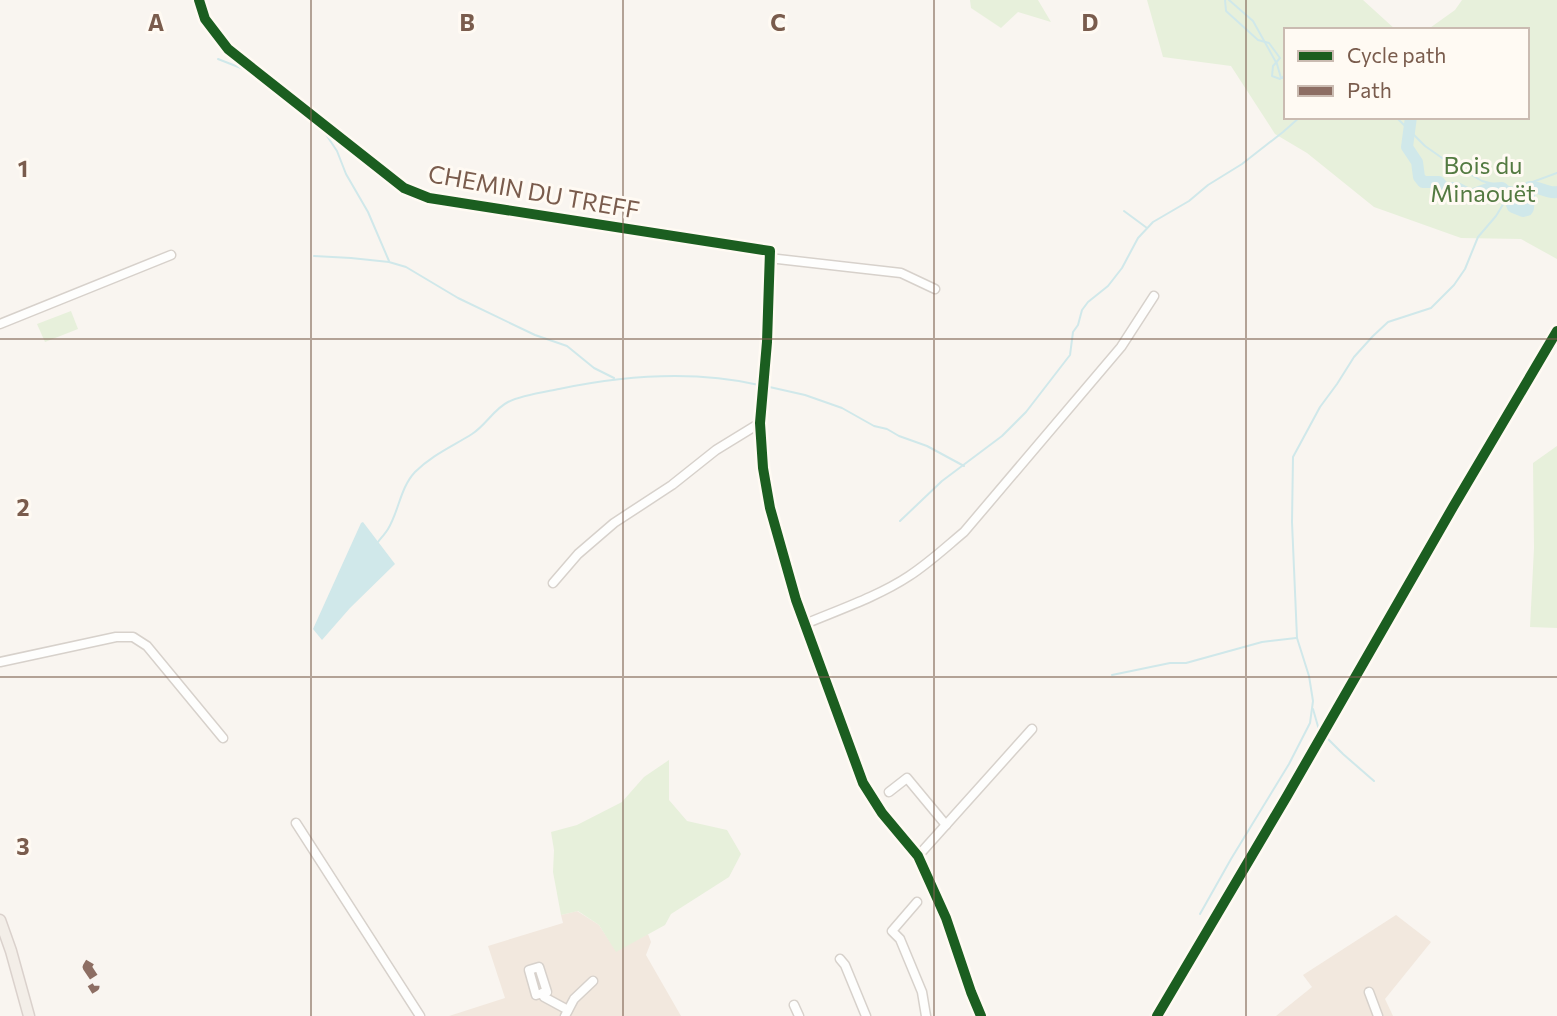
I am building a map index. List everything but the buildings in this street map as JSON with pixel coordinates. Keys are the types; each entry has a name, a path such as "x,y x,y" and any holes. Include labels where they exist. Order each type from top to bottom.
{"main road":[{"path":"1,923 29,1016"}],"street":[{"name":"CHEMIN DU TREFF","path":"199,0 205,19 228,49 404,188 429,198 770,255 901,273 935,289"},
{"path":"0,324 171,255"},
{"path":"770,255 767,342 760,423 763,468 770,509 796,600 863,783 882,813 918,856 946,918 981,1016"},
{"path":"805,624 859,602 907,578 964,532 1121,347 1154,296"},
{"path":"552,583 578,554 614,523 672,485 716,450 760,423"},
{"path":"0,662 116,637 133,637 147,646 223,738"},
{"path":"918,856 1032,729"},
{"path":"889,792 907,778 946,825"},
{"path":"296,823 420,1016"},
{"path":"917,902 892,931 900,939 922,992 926,1016"},
{"path":"840,959 866,1016"},
{"path":"542,993 567,1013 574,999 593,981"},
{"path":"1369,992 1378,1016"},
{"path":"794,1004 799,1016"}],"shaded area":[{"path":"577,911 599,925 616,951 648,934 651,942 646,955 681,1016 449,1016 505,998 488,946 563,923 561,915"},
{"path":"1396,915 1431,942 1385,999 1393,1016 1276,1016 1312,987 1303,975"}],"green space":[{"path":"970,0 1038,0 1051,22 1018,12 1001,28 971,8"},
{"name":"Bois du Minaouët","path":"1147,0 1363,0 1394,28 1284,28 1284,119 1529,119 1529,28 1430,28 1455,10 1462,0 1557,0 1557,259 1521,239 1461,238 1374,207 1307,153 1275,134 1231,66 1163,57"},
{"path":"71,311 78,329 45,342 37,324"},
{"path":"1557,446 1557,628 1530,627 1534,548 1533,463"},
{"path":"669,760 669,800 687,821 727,830 741,854 729,877 671,914 665,925 616,952 599,925 578,911 561,915 553,872 551,832 577,825 622,802 644,777"}],"water":[{"path":"363,522 395,564 322,640 313,629"}],"waterway":[{"path":"1225,0 1226,11 1258,40 1269,43 1280,58 1273,66 1272,76 1280,79 1284,76"},
{"path":"1229,0 1253,21 1277,64 1281,78 1284,78"},
{"path":"218,59 246,70 325,133 368,212 389,261"},
{"path":"900,521 942,481 1002,436 1026,412 1070,355 1073,332 1082,310 1108,286 1122,268 1138,238 1153,222 1242,164 1298,119"},
{"path":"1398,119 1425,146 1482,181 1516,188 1557,173"},
{"path":"1411,119 1407,147 1417,162 1419,177 1423,182 1439,182 1444,188 1457,188 1471,195 1488,189 1502,188 1511,196 1513,207 1523,211 1528,208 1530,187 1557,192"},
{"path":"1200,914 1289,764 1310,723 1313,701 1309,676 1297,638 1292,522 1293,457 1320,407 1354,357 1388,322 1431,308 1454,285 1465,269 1478,237 1496,216 1513,188"},
{"path":"1124,211 1147,228"},
{"path":"314,256 389,262 406,267 458,298 535,335 567,346 594,368 614,378"},
{"path":"378,542 392,522 406,485 415,472 435,456 472,434 508,402 584,384 659,376 709,377 759,385"},
{"path":"765,386 805,395 842,408 874,426 927,446 964,466"},
{"path":"1112,675 1170,663 1186,663 1262,642 1296,638"},
{"path":"1313,709 1319,730 1374,781"}],"marked path":[{"path":"90,962 87,967 95,979 95,987 90,990"}],"cycle path":[{"path":"199,0 205,19 228,49 404,188 429,198 770,251 767,342 760,423 763,468 770,508 796,600 863,783 882,813 918,856 946,918 981,1016"},
{"path":"1157,1016 1557,331"}]}
